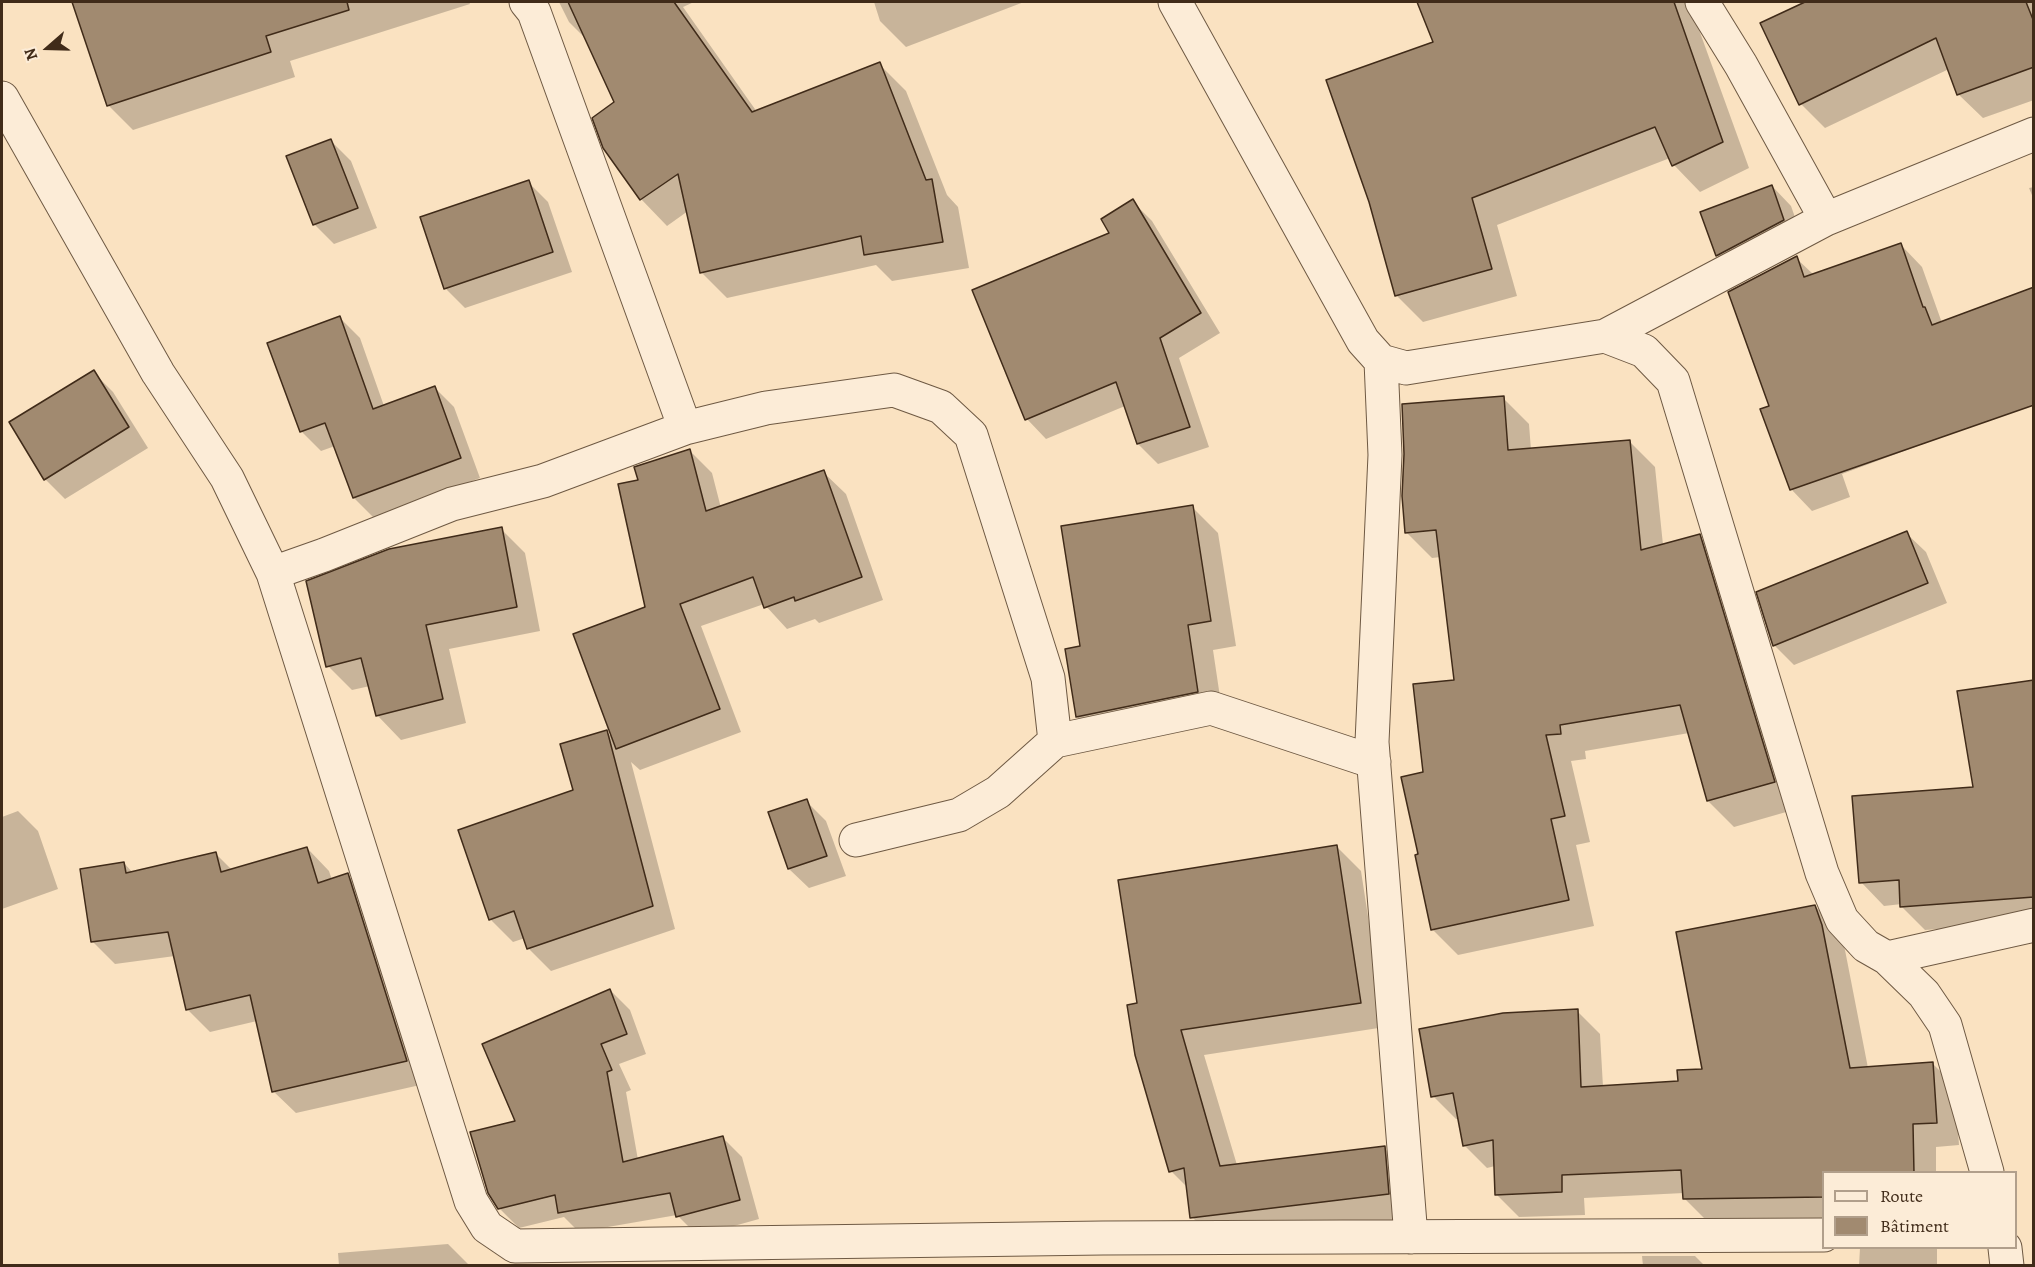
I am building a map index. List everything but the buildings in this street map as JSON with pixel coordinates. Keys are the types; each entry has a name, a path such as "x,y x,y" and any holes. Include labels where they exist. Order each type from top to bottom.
{"street":[{"path":"526,2 534,12 685,428"},
{"path":"1175,2 1363,340 1381,361 1406,368 1605,336 1826,219 2034,134"},
{"path":"1702,2 1741,65 1826,219"},
{"path":"2,98 158,373 227,478 273,573 471,1201 487,1227 515,1246 937,1253 1411,1237 1822,1235"},
{"path":"1605,336 1644,351 1673,381 1822,873 1842,920 1866,946 1887,958 1924,994 1945,1025 1986,1171"},
{"path":"1381,361 1385,455 1372,742 1411,1237"},
{"path":"273,573 452,504 543,481 685,428 766,408 894,390 941,407 971,435 1048,678 1055,741"},
{"path":"856,840 959,815 998,792 1055,741 1211,708 1374,762"},
{"path":"1887,958 2034,925"},
{"path":"2005,1249 2007,1266"}]}
